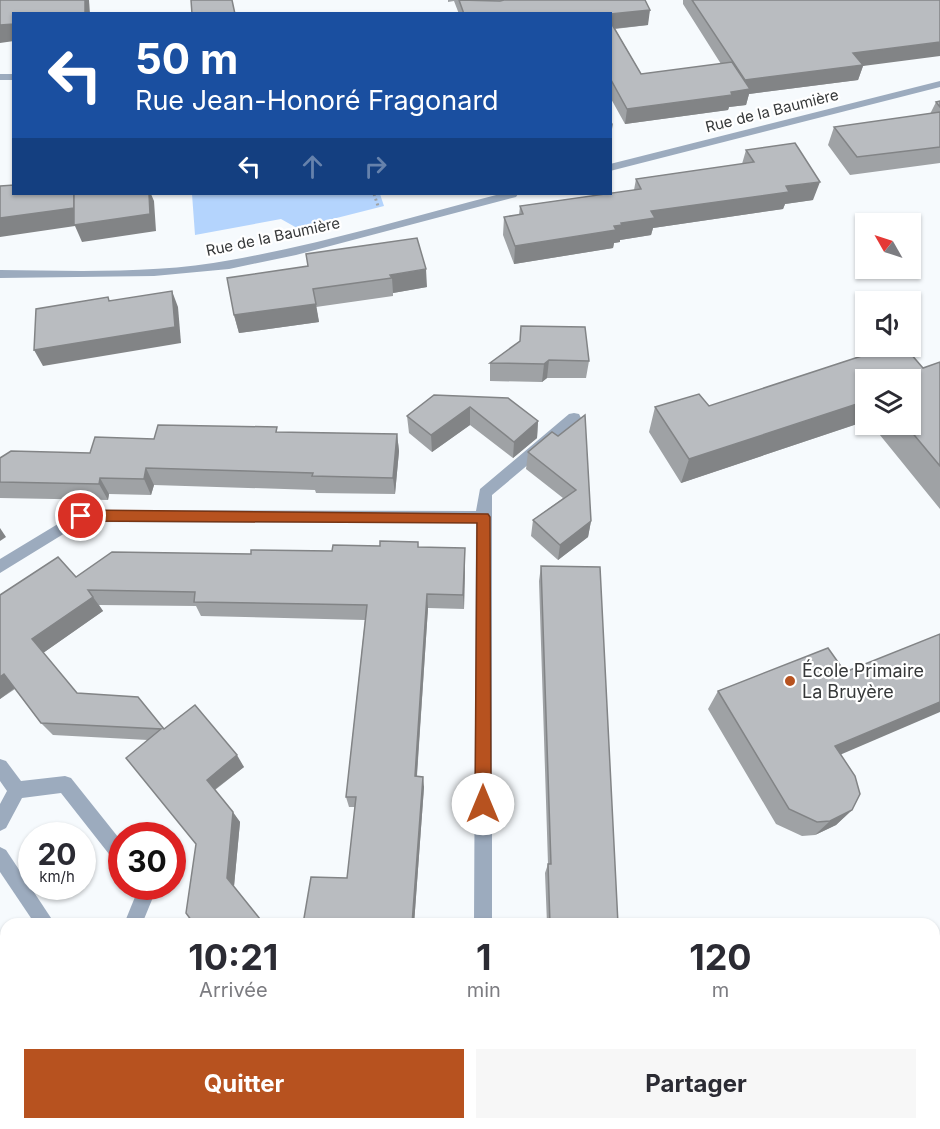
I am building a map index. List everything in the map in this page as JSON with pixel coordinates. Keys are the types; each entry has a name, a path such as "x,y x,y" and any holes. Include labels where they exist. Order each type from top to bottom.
{"street":[{"name":"Rue de la Baumière","path":"612,167 940,84"},
{"name":"Rue de la Baumière","path":"0,274 154,272 229,265 508,195"},
{"path":"483,918 483,517 485,493 574,418"},
{"path":"0,567 81,516 483,517"},
{"path":"0,767 17,790"},
{"path":"17,790 65,784 108,839"},
{"path":"0,822 17,790"},
{"path":"0,856 42,918"},
{"path":"135,918 143,900"}],"shaded area":[{"path":"192,195 380,195 384,206 297,228 281,219 195,235"}],"building":[{"path":"0,0 85,0 85,12 12,12 12,24 0,25"},
{"path":"191,0 232,0 235,12 192,12"},
{"path":"459,0 645,0 650,10 612,14 463,12"},
{"path":"692,0 940,0 940,42 853,53 863,65 745,80"},
{"path":"612,24 641,74 732,62 750,89 731,92 732,95 627,109 612,82"},
{"path":"940,112 940,147 857,157 834,127"},
{"path":"795,143 820,182 786,186 789,192 651,211 655,218 621,223 622,225 614,226 616,230 515,246 504,217 523,214 520,206 612,195 612,193 641,189 636,179 754,162 746,150"},
{"path":"12,185 12,195 74,195 74,208 0,218 0,186"},
{"path":"74,195 149,195 150,214 74,225"},
{"path":"417,238 426,269 390,275 392,278 313,289 316,304 234,315 227,278 308,266 306,254"},
{"path":"172,291 175,327 34,350 36,309 108,297 109,301"},
{"path":"521,326 585,327 589,361 549,360 544,364 490,363 520,341"},
{"path":"858,357 914,357 923,368 940,362 940,466 914,435 921,435 921,369 855,369 855,405 689,459 655,407 699,394 709,406"},
{"path":"434,395 508,398 538,421 514,442 470,407 431,435 407,416"},
{"path":"585,415 591,521 560,545 533,520 576,490 528,452 552,432 558,436"},
{"path":"158,425 277,427 276,432 397,434 393,478 146,468 144,479 100,478 99,484 0,482 0,458 11,451 90,453 95,437 154,439"},
{"path":"380,541 418,542 418,547 465,548 463,595 427,594 415,776 423,777 412,918 304,918 311,877 347,878 356,797 346,797 367,605 194,602 195,592 88,590 93,597 32,639 77,693 138,697 164,729 195,705 237,755 207,780 233,812 227,878 259,918 190,918 186,913 196,844 186,832 186,822 178,822 126,758 161,729 41,723 4,674 0,677 0,595 58,557 76,577 112,552 251,554 251,550 332,551 333,545 380,546"},
{"path":"541,566 600,567 618,918 550,918 548,864 551,864"},
{"path":"940,634 940,702 835,746 855,776 860,794 852,810 830,821 817,822 789,809 718,691 828,648 845,672"}],"place":[{"name":"École Primaire La Bruyère","path":"790,681"}],"route":[{"path":"81,516 483,517 483,804"}]}
